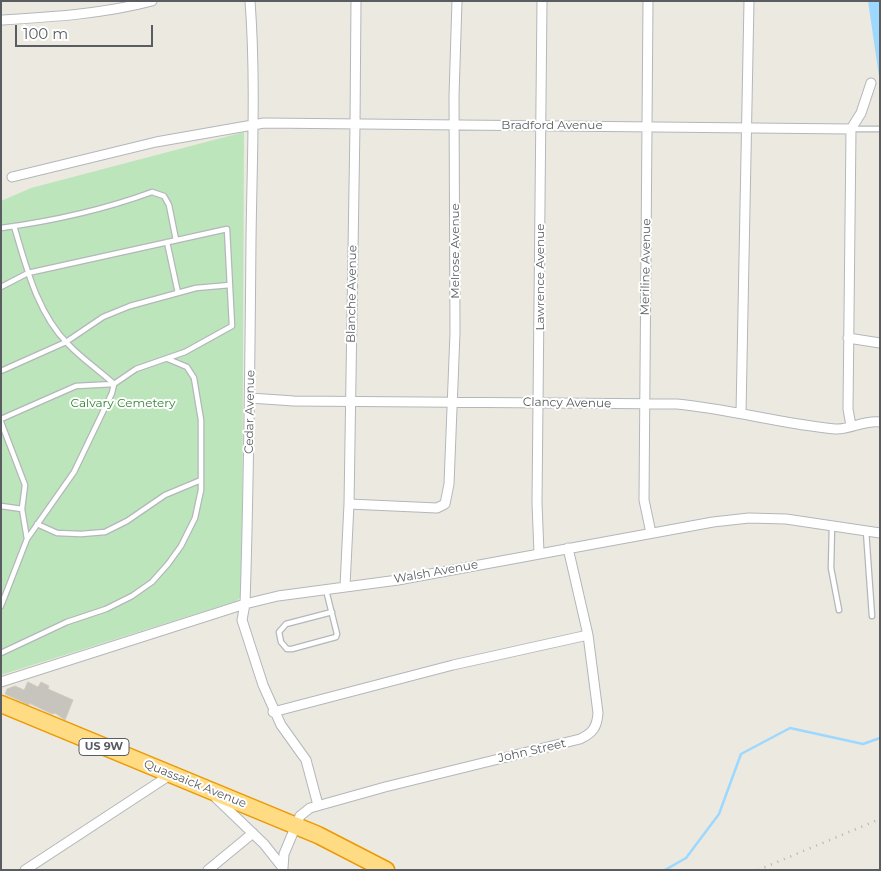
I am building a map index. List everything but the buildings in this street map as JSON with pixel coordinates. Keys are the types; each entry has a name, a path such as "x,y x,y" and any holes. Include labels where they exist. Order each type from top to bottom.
{"highway":[{"name":"Quassaick Avenue","path":"1,704 170,775 296,825 340,845 386,870"}],"street":[{"path":"1,20 91,13 152,1"},
{"name":"Cedar Avenue","path":"250,1 253,46 254,125 250,398 245,604 242,620 273,712 306,760 318,805"},
{"name":"Blanche Avenue","path":"346,586 349,504 356,1"},
{"name":"Melrose Avenue","path":"349,504 437,508 447,501 455,333 457,1"},
{"name":"Lawrence Avenue","path":"539,553 542,1"},
{"name":"Meriline Avenue","path":"648,1 644,500 651,533"},
{"path":"741,413 749,1"},
{"path":"851,426 848,409 848,338 851,129 861,113 871,83"},
{"name":"Bradford Avenue","path":"12,177 156,142 264,123 851,129"},
{"path":"848,338 880,344"},
{"name":"Clancy Avenue","path":"250,398 294,401 677,404 837,429 867,422 880,422"},
{"name":"Walsh Avenue","path":"1,682 245,604 278,596 398,580 713,522 749,518 786,519 880,533"},
{"name":"John Street","path":"296,825 300,816 305,811 318,805 580,739 591,734 598,723 598,713 588,635 568,548"},
{"path":"273,712 453,665 588,635"},
{"path":"25,870 170,775"},
{"path":"207,789 275,856 283,869"},
{"path":"283,869 284,854 296,825"},
{"path":"208,870 253,833"}],"lane":[{"path":"851,129 880,129"},
{"path":"1,228 72,216 152,192 164,196 169,205 176,240"},
{"path":"14,226 28,273 52,324 66,342 114,384"},
{"path":"1,287 28,273 227,229 232,326 185,352 136,369 114,384 76,386 1,420 25,485 22,509 27,538"},
{"path":"168,242 178,293"},
{"path":"1,371 66,342 103,316 130,306 196,288 230,285"},
{"path":"1,653 67,622 132,596 152,582 181,546 195,518 201,490 201,420 194,378 187,367 168,359"},
{"path":"1,606 27,538 74,472 112,393 114,384"},
{"path":"37,524 57,533 105,532 127,521 164,495 201,480"},
{"path":"1,506 22,509"},
{"path":"832,526 831,568 839,610"},
{"path":"866,531 872,616"},
{"path":"326,589 332,612 337,634 336,637 292,649 287,649 282,644 279,632 284,625 332,612"}],"green space":[{"name":"Calvary Cemetery","path":"244,132 242,595 237,601 1,675 1,201 31,188"}],"water":[{"path":"868,1 880,1 880,83"}],"waterway":[{"path":"665,870 686,858 719,814 741,754 790,728 863,744 880,738"}],"railway":[{"path":"758,870 880,819"}]}
